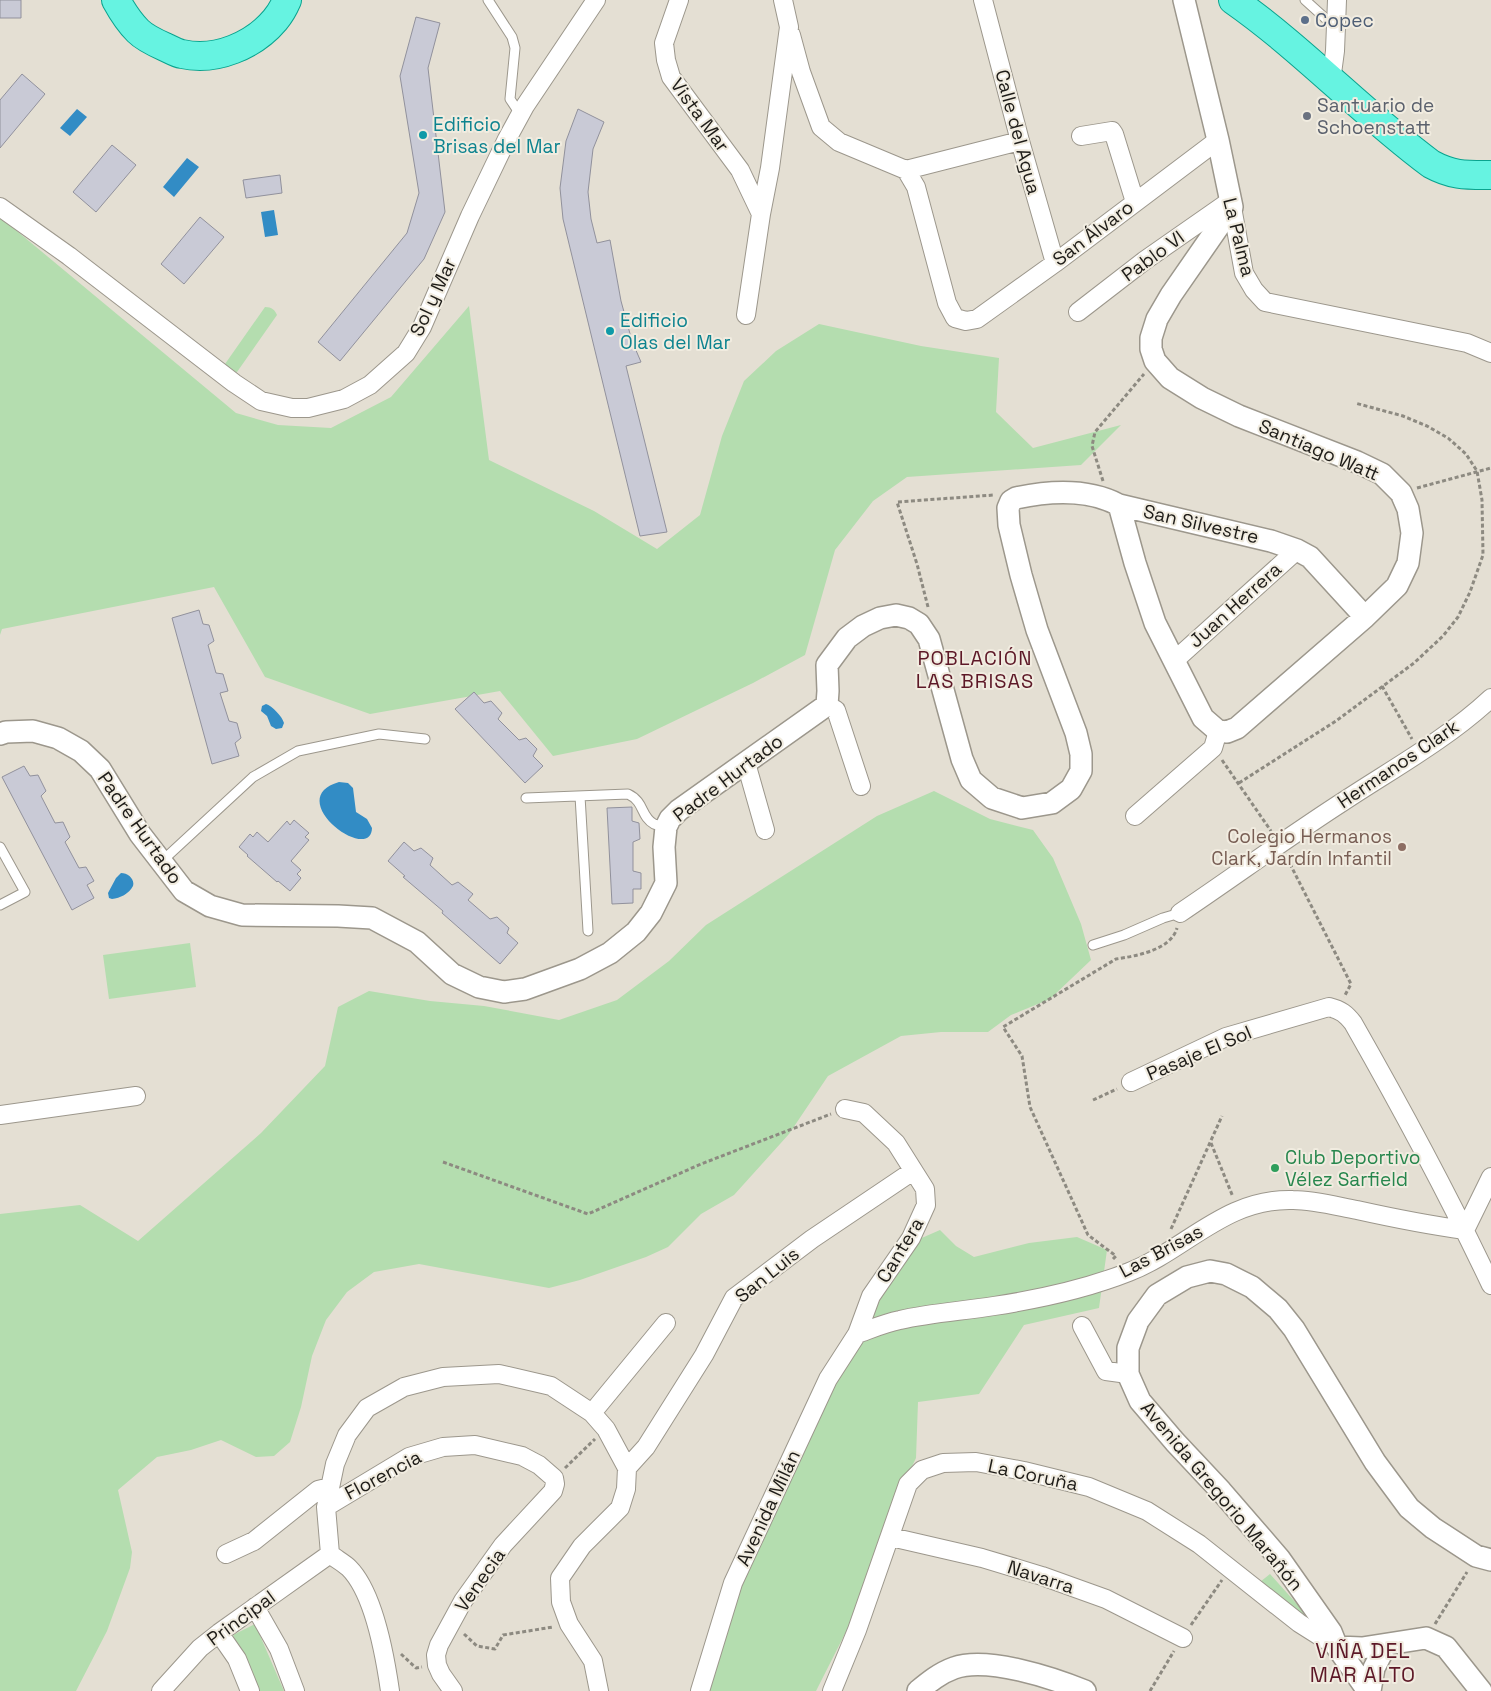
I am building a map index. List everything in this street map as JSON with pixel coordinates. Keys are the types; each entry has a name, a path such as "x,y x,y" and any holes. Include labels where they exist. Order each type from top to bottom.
{"main road":[{"path":"116,0 139,32 160,45 182,54 201,56 221,54 247,43 264,32 277,18 287,0"},
{"path":"1238,1 1431,164 1445,172 1466,175 1491,175"}],"street":[{"name":"Sol y Mar","path":"0,207 69,256 246,392 261,401 292,408 308,408 344,399 370,385 406,352 422,327 470,216 520,114 596,0"},
{"name":"Vista Mar","path":"679,0 664,43 671,77 740,170 761,214"},
{"path":"783,0 801,72 821,127 839,142 906,170 1020,141"},
{"name":"Calle del Agua","path":"983,0 1020,141 1055,263"},
{"name":"La Palma","path":"1184,0 1218,140 1244,272 1254,290 1265,302 1467,343 1491,353"},
{"path":"1331,81 1337,0"},
{"path":"746,315 770,168 789,27"},
{"path":"1081,136 1112,131 1135,202"},
{"name":"San Álvaro","path":"906,170 916,187 947,304 955,318 966,321 977,320 1218,140"},
{"name":"Vista Mar","path":"740,170 770,168"},
{"path":"1155,360 1151,350 1151,338 1157,319 1231,204"},
{"name":"Pablo VI","path":"1078,312 1144,261 1231,204"},
{"name":"Santiago Watt","path":"1135,816 1216,739 1237,728 1365,617 1396,586 1408,563 1412,533 1408,510 1401,493 1382,474 1357,462 1239,416 1202,398 1170,378 1155,360"},
{"name":"San Silvestre","path":"1011,501 1029,495 1051,493 1096,495 1114,502 1261,538 1310,556 1365,617"},
{"path":"861,786 836,710 827,705 827,666 847,638 863,626 880,618 896,615 909,618 919,624 929,639 962,758 971,780 992,798 1022,808 1052,803 1071,790 1081,771 1081,754 1076,733 1037,630 1021,575 1009,525 1008,508 1011,501"},
{"path":"1114,502 1155,624 1203,718 1216,739"},
{"name":"Juan Herrera","path":"1174,661 1297,550"},
{"name":"Hermanos Clark","path":"1180,913 1279,843 1448,733 1491,698"},
{"name":"Padre Hurtado","path":"0,734 33,731 58,738 81,752 100,769 140,834 184,891 210,906 242,915 372,918 417,942 452,974 479,987 504,992 525,989 580,969 610,953 636,932 652,913 666,883 664,847 666,827 670,819 679,810 827,705"},
{"path":"746,763 765,830"},
{"name":"Pasaje El Sol","path":"1131,1082 1226,1037 1329,1007 1338,1009"},
{"path":"1338,1009 1353,1023 1397,1099 1465,1230 1491,1285"},
{"path":"0,1115 136,1096"},
{"name":"Cantera","path":"845,1109 864,1113 896,1143 925,1189 926,1206 911,1238 871,1296 857,1334"},
{"name":"San Luis","path":"627,1468 646,1447 657,1430 704,1355 734,1298 812,1239 913,1171"},
{"path":"1465,1230 1491,1177"},
{"name":"Las Brisas","path":"857,1334 900,1320 995,1306 1062,1293 1131,1271 1159,1257 1238,1209 1256,1204 1293,1200 1326,1204 1426,1225 1465,1230"},
{"name":"Avenida Gregorio Marañón","path":"1369,1691 1337,1647 1331,1632 1279,1558 1140,1401 1128,1374 1128,1348 1138,1321 1157,1295 1187,1278 1210,1271 1226,1274 1252,1287 1278,1309 1294,1329 1375,1462 1409,1508 1432,1528 1484,1558"},
{"path":"592,1413 666,1323"},
{"path":"1082,1326 1106,1371 1128,1374"},
{"name":"Avenida Milán","path":"700,1691 733,1583 828,1379 857,1334"},
{"path":"390,1691 379,1633 363,1587 349,1568 330,1554 326,1506 335,1464 347,1435 368,1408 404,1387 443,1378 499,1374 551,1386 592,1413 606,1429 627,1468 626,1489 620,1508 582,1546 560,1578 562,1602 569,1624 593,1661 598,1691"},
{"name":"Florencia","path":"326,1506 409,1457 443,1447 475,1445 522,1456 539,1465 554,1478"},
{"name":"La Coruña","path":"832,1691 857,1630 908,1484 922,1470 943,1463 976,1462 1024,1471 1089,1487 1147,1511 1199,1544 1299,1623 1337,1647"},
{"name":"Venecia","path":"437,1665 436,1655 439,1645 464,1601 504,1546 553,1491 554,1478"},
{"path":"226,1554 254,1541 318,1490 330,1486"},
{"name":"Navarra","path":"891,1537 982,1558 1042,1576 1106,1599 1182,1638"},
{"name":"Principal","path":"161,1691 200,1648 330,1554"},
{"path":"255,1607 279,1649 294,1691"},
{"path":"219,1633 237,1659 250,1691"},
{"path":"1337,1647 1362,1648 1386,1645 1409,1639 1426,1638 1446,1647 1481,1691"},
{"path":"1369,1691 1374,1668 1386,1645"},
{"path":"918,1691 933,1678 955,1668 978,1664 1042,1676 1085,1691"},
{"path":"437,1665 453,1691"}],"lane":[{"path":"488,0 512,37 515,48 510,100 520,114"},
{"path":"1304,0 1336,29"},
{"path":"161,862 253,777 298,751 379,734 425,739"},
{"path":"526,798 628,794 636,798 647,818 654,824 666,827"},
{"path":"580,796 588,931"},
{"path":"0,847 26,892 0,905"},
{"path":"1093,945 1180,913"}],"path":[{"path":"1114,502 1092,446 1095,432 1155,360"},
{"path":"1401,493 1491,468"},
{"path":"919,624 929,612 917,564 897,502 993,494 1011,501"},
{"path":"1382,686 1419,752"},
{"path":"1216,739 1240,783 1279,843 1351,984 1338,1009"},
{"path":"1109,1262 1116,1256 1088,1236 1030,1107 1022,1056 1003,1027 1116,959 1138,955 1165,944 1177,931 1180,913"},
{"name":"Pasaje El Sol","path":"1093,1100 1131,1082"},
{"path":"443,1162 588,1214 701,1164 845,1109"},
{"path":"1159,1257 1222,1116"},
{"path":"1211,1143 1238,1209"},
{"path":"554,1478 606,1429"},
{"path":"1426,1638 1484,1558"},
{"path":"1150,1691 1182,1638 1230,1568"},
{"path":"464,1601 464,1635 477,1646 495,1649 503,1635 569,1624"},
{"path":"379,1633 416,1668 437,1665"}],"green space":[{"path":"0,217 236,413 278,425 331,428 391,397 469,306 489,460 594,511 657,549 700,515 722,436 744,381 776,351 819,324 921,346 999,358 996,412 1033,448 1121,425 1081,465 907,477 873,501 835,550 805,655 753,683 637,739 553,756 500,691 370,714 265,677 214,587 2,629 0,635"},
{"path":"265,307 273,309 277,315 237,372 233,373 225,364"},
{"path":"934,791 990,819 1033,830 1053,858 1081,924 1091,960 1050,999 1011,1015 988,1032 941,1032 901,1036 828,1076 789,1134 734,1195 701,1214 668,1247 646,1257 580,1280 549,1288 419,1264 374,1272 347,1292 326,1320 312,1356 301,1407 290,1442 274,1456 256,1457 221,1440 191,1450 157,1457 118,1490 132,1552 130,1568 107,1631 76,1691 0,1691 0,1214 80,1205 138,1241 261,1133 325,1066 338,1007 369,991 430,1001 484,1006 559,1020 617,1000 669,961 706,925 877,816"},
{"path":"190,943 196,987 109,999 103,955"},
{"path":"940,1230 956,1246 974,1257 1029,1243 1077,1237 1107,1250 1099,1308 1024,1325 979,1394 918,1402 916,1458 886,1521 858,1608 816,1691 707,1691 737,1589 770,1505 859,1342 908,1244"},
{"path":"1270,1574 1305,1613 1303,1617 1260,1582"},
{"path":"255,1624 284,1691 259,1691 233,1635"}],"water":[{"path":"77,109 87,117 70,136 60,128"},
{"path":"187,158 199,167 174,197 163,187"},
{"path":"274,210 278,235 265,237 261,212"},
{"path":"266,704 281,717 284,723 282,728 276,729 271,726 267,716 261,711 262,706"},
{"path":"339,782 348,783 353,788 356,812 367,819 372,828 368,837 358,839 346,834 333,825 324,814 320,802 324,790"},
{"path":"121,873 130,877 133,881 133,886 124,895 112,899 109,898 108,893"}],"building":[{"path":"0,0 21,0 21,18 0,18"},
{"name":"Edificio Brisas del Mar","path":"416,17 440,23 428,68 445,212 424,259 340,361 318,342 407,233 419,193 400,76"},
{"path":"22,74 45,94 0,148 0,100"},
{"name":"Edificio Olas del Mar","path":"578,109 604,122 593,149 588,192 591,219 597,243 610,240 621,301 632,341 641,362 626,366 667,532 640,536 563,219 560,188 566,141"},
{"path":"112,145 136,165 96,212 73,192"},
{"path":"280,175 282,193 246,198 243,180"},
{"path":"200,217 224,237 184,284 161,264"},
{"path":"199,610 203,624 209,625 214,641 208,645 216,673 223,674 228,691 220,693 229,721 237,723 241,738 235,743 239,756 212,764 172,618"},
{"path":"474,692 484,703 491,701 502,713 498,719 519,740 526,738 537,749 533,756 543,766 525,783 455,709"},
{"path":"24,766 30,776 38,775 46,791 41,796 55,823 63,822 70,837 65,842 79,868 86,867 94,881 87,885 94,898 72,910 2,777"},
{"path":"632,807 632,821 639,823 640,839 633,842 633,871 641,873 641,889 633,889 633,903 612,904 607,808"},
{"path":"294,820 309,833 305,837 309,840 291,861 301,870 297,874 301,878 290,891 277,882 239,847 250,834 253,837 257,832 268,842 287,821 290,825"},
{"path":"404,842 414,851 421,848 433,858 430,865 452,885 458,882 473,894 468,900 490,919 497,917 509,928 507,933 518,943 500,964 442,913 443,911 403,877 405,876 388,861"}],"place":[{"name":"Copec","path":"1305,20"},
{"name":"Santuario de Schoenstatt","path":"1307,116"},
{"name":"Edificio Brisas del Mar","path":"423,135"},
{"name":"Edificio Olas del Mar","path":"610,331"},
{"name":"Colegio Hermanos Clark, Jardín Infantil","path":"1402,847"},
{"name":"Club Deportivo Vélez Sarfield","path":"1275,1168"}],"district":[{"name":"POBLACIÓN LAS BRISAS","path":"975,670"},
{"name":"VIÑA DEL MAR ALTO","path":"1363,1662"}]}
